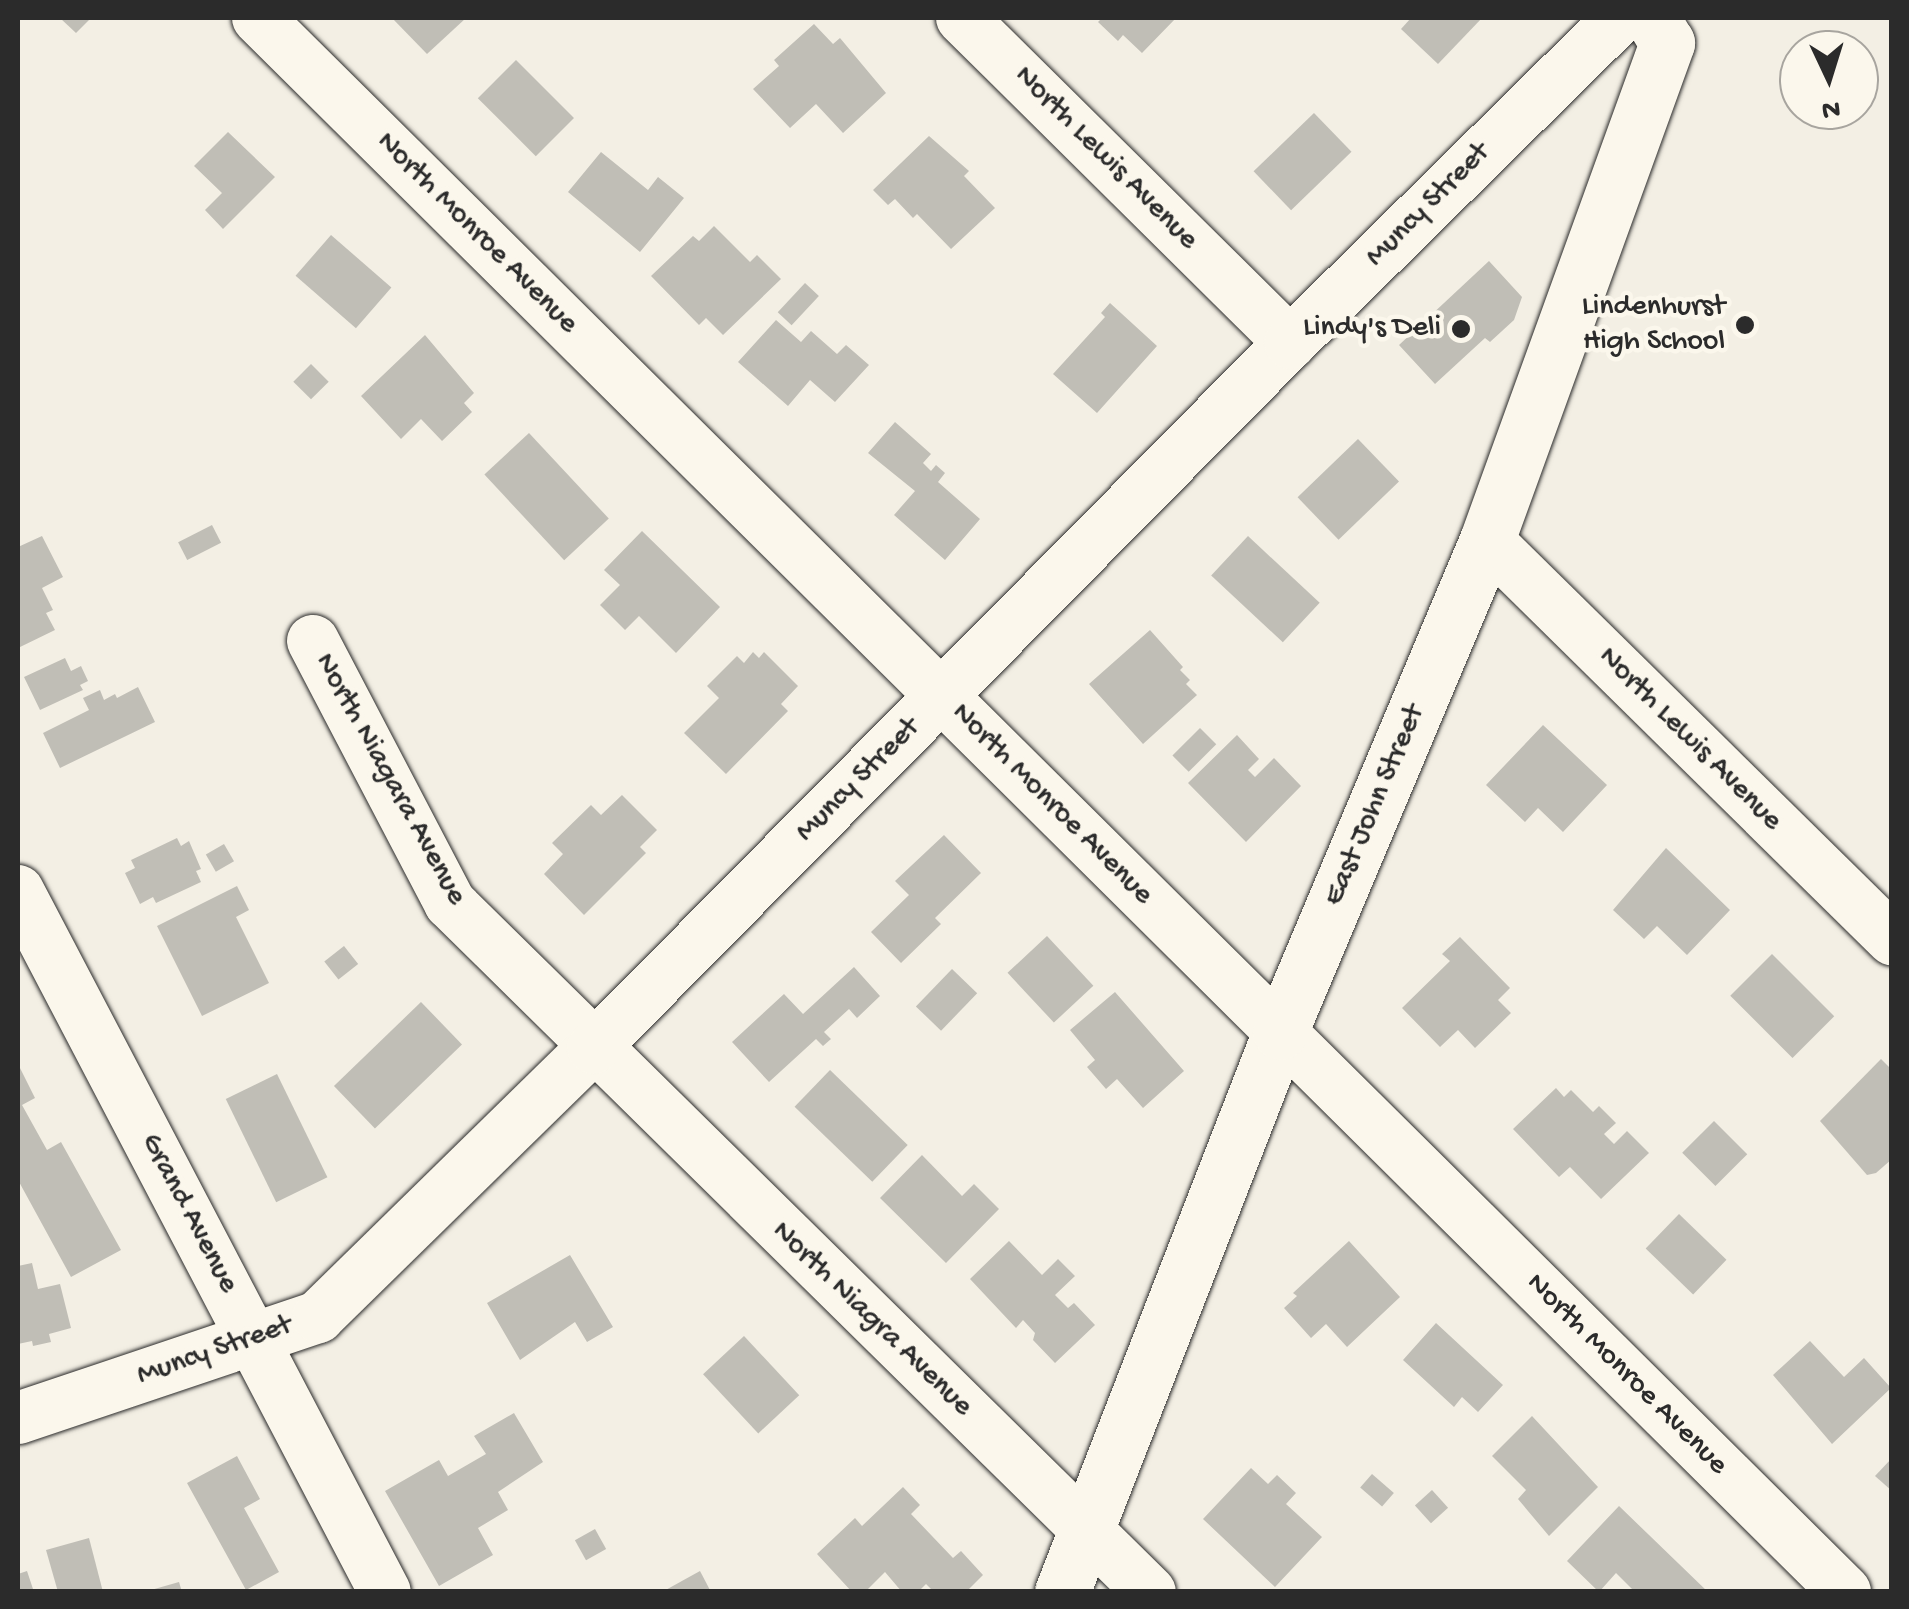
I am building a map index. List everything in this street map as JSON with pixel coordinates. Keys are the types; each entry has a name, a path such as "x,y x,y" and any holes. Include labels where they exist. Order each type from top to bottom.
{"street":[{"name":"North Monroe Avenue","path":"258,18 1845,1592"},
{"name":"North Lewis Avenue","path":"962,18 1290,342"},
{"name":"Muncy Street","path":"18,1418 318,1317 943,697 1290,342 1620,18"},
{"name":"East John Street","path":"1062,1592 1280,1032 1488,540 1667,43 1652,18"},
{"name":"North Lewis Avenue","path":"1488,540 1892,939"},
{"name":"North Niagara Avenue","path":"313,640 450,903 592,1048"},
{"name":"Grand Avenue","path":"18,892 384,1592"},
{"name":"North Niagra Avenue","path":"592,1048 1150,1592"}],"building":[{"path":"60,18 91,18 76,33"},
{"path":"392,18 466,18 427,54"},
{"path":"1102,18 1176,18 1142,53 1123,35 1118,41 1098,22"},
{"path":"1411,18 1482,18 1438,64 1401,29"},
{"path":"814,24 833,44 840,38 886,93 843,133 816,104 790,128 753,89 779,66 774,60"},
{"path":"516,60 574,118 536,156 478,98"},
{"path":"1314,113 1352,152 1291,210 1254,171"},
{"path":"228,132 275,177 223,229 205,210 222,193 194,166"},
{"path":"929,136 969,171 964,176 995,208 951,249 917,214 913,218 895,199 888,205 873,190"},
{"path":"601,152 648,190 658,177 684,198 640,252 568,192"},
{"path":"714,226 750,262 757,255 781,279 723,335 706,318 699,325 651,276 693,236 699,241"},
{"path":"331,235 391,287 356,328 296,276"},
{"name":"Lindy's Deli","path":"1489,261 1522,297 1514,320 1490,342 1485,338 1435,384 1399,345"},
{"path":"805,283 819,296 792,325 778,312"},
{"path":"1110,303 1157,346 1097,413 1053,374 1105,317 1101,313"},
{"path":"776,320 801,342 811,331 837,354 846,345 869,365 835,402 810,380 788,406 738,362"},
{"path":"425,335 474,393 464,403 472,412 442,441 421,419 401,439 361,396"},
{"path":"311,364 329,382 311,399 293,382"},
{"path":"895,422 931,454 923,463 931,471 936,465 945,473 938,482 980,519 945,560 894,515 915,491 868,453"},
{"path":"529,433 609,519 564,560 484,475"},
{"path":"1358,439 1399,481 1339,540 1298,497"},
{"path":"212,525 221,543 187,560 178,542"},
{"path":"642,531 720,607 676,653 639,616 625,630 600,605 620,585 604,570"},
{"path":"42,536 63,577 42,588 53,610 46,613 55,630 18,648 18,547"},
{"path":"1248,536 1320,603 1283,642 1211,575"},
{"path":"1150,630 1183,667 1180,670 1190,680 1186,684 1197,695 1143,744 1089,684"},
{"path":"753,652 759,658 764,652 798,686 781,704 788,711 726,774 684,733 719,698 707,686 737,656 744,663"},
{"path":"65,658 71,671 81,666 88,681 80,685 83,690 40,710 24,677"},
{"path":"138,687 155,722 60,768 43,733 89,710 83,698 100,690 104,700 115,694 117,698"},
{"path":"1543,725 1607,785 1563,832 1538,808 1525,822 1486,785"},
{"path":"1200,728 1216,744 1189,772 1172,756"},
{"path":"1237,735 1259,759 1248,770 1255,777 1274,758 1301,786 1246,842 1188,783"},
{"path":"622,795 657,830 640,847 646,853 584,915 544,874 563,854 552,843 591,805 601,815"},
{"path":"944,835 981,873 935,918 941,924 901,963 871,932 909,895 895,881"},
{"path":"177,838 181,846 189,841 201,869 196,871 201,882 156,903 153,897 140,904 125,873 135,868 131,860"},
{"path":"224,844 234,861 216,872 206,854"},
{"path":"1666,848 1730,910 1687,955 1657,926 1644,939 1613,910"},
{"path":"237,886 249,910 236,917 269,983 202,1016 157,926"},
{"path":"1047,936 1093,986 1054,1023 1008,973"},
{"path":"1460,937 1510,988 1498,1000 1511,1013 1475,1048 1458,1030 1440,1047 1402,1008 1450,961 1442,954"},
{"path":"344,946 358,964 338,980 324,961"},
{"path":"1772,954 1834,1016 1793,1058 1730,996"},
{"path":"854,967 880,996 857,1018 849,1009 824,1032 831,1039 823,1046 816,1039 769,1082 732,1042 784,994 803,1014"},
{"path":"952,969 977,993 941,1031 916,1006"},
{"path":"1115,992 1184,1071 1143,1108 1117,1079 1106,1089 1087,1067 1095,1060 1070,1030"},
{"path":"421,1002 462,1044 375,1128 334,1086"},
{"path":"1881,1059 1892,1070 1892,1159 1876,1173 1867,1175 1820,1121"},
{"path":"18,1064 35,1098 22,1105 47,1150 61,1142 121,1250 71,1277 18,1180"},
{"path":"830,1070 908,1145 872,1182 795,1107"},
{"path":"277,1074 327,1177 276,1202 226,1099"},
{"path":"1556,1088 1564,1097 1571,1090 1593,1112 1599,1106 1616,1123 1604,1134 1614,1144 1627,1131 1649,1153 1601,1199 1570,1167 1559,1177 1513,1129"},
{"path":"1714,1121 1747,1154 1715,1186 1682,1153"},
{"path":"922,1155 962,1196 974,1184 999,1209 946,1263 880,1198"},
{"path":"1679,1214 1726,1260 1693,1294 1646,1249"},
{"path":"1009,1241 1042,1275 1058,1259 1075,1276 1055,1295 1068,1308 1074,1303 1095,1325 1055,1363 1033,1340 1035,1333 1023,1320 1016,1328 970,1279"},
{"path":"1349,1241 1400,1297 1347,1347 1326,1324 1311,1338 1284,1308 1297,1296 1293,1293"},
{"path":"570,1255 613,1327 587,1342 575,1322 520,1360 487,1303"},
{"path":"32,1263 38,1289 60,1284 71,1328 49,1334 51,1342 33,1346 32,1341 18,1344 18,1266"},
{"path":"1436,1323 1503,1385 1478,1412 1462,1397 1454,1407 1403,1360"},
{"path":"744,1336 799,1395 758,1433 703,1374"},
{"path":"1810,1341 1844,1377 1864,1358 1891,1388 1832,1444 1773,1375"},
{"path":"514,1413 543,1462 498,1492 508,1510 478,1528 493,1555 439,1586 385,1491 439,1460 448,1476 486,1454 474,1436"},
{"path":"1532,1416 1598,1487 1549,1536 1518,1499 1526,1490 1492,1456"},
{"path":"237,1456 260,1499 244,1508 279,1572 246,1590 187,1483"},
{"path":"1892,1458 1892,1491 1875,1476"},
{"path":"1251,1468 1268,1484 1277,1475 1296,1493 1286,1504 1322,1537 1275,1587 1203,1519"},
{"path":"1372,1474 1394,1493 1382,1507 1360,1488"},
{"path":"903,1487 920,1505 911,1514 953,1558 961,1551 983,1575 966,1592 934,1592 926,1584 918,1592 902,1592 885,1572 865,1592 852,1592 817,1554 855,1518 862,1526"},
{"path":"1432,1490 1448,1508 1431,1523 1415,1505"},
{"path":"1619,1506 1708,1592 1635,1592 1616,1573 1599,1592 1567,1561"},
{"path":"595,1529 606,1549 586,1560 575,1540"},
{"path":"89,1538 103,1592 58,1592 46,1550"},
{"path":"27,1571 34,1592 18,1592 18,1574"},
{"path":"700,1571 711,1592 662,1592"},
{"path":"179,1582 182,1592 151,1592 151,1590"}],"place":[{"name":"Lindenhurst High School","path":"1745,325"},
{"name":"Lindy's Deli","path":"1461,329"}]}
